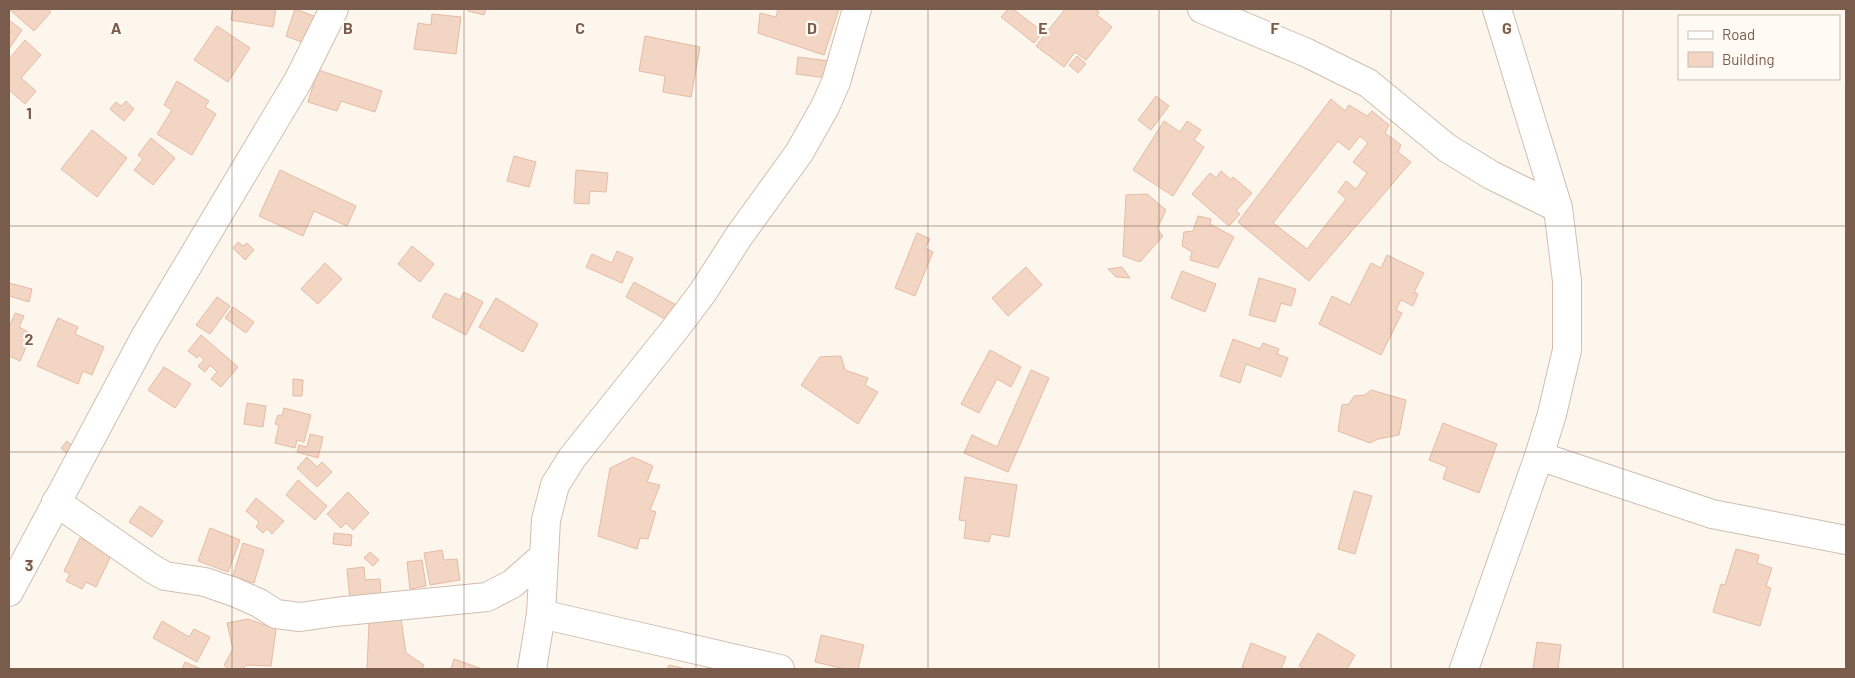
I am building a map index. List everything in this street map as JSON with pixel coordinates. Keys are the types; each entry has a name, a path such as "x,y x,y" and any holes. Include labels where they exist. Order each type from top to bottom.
{"street":[{"path":"9,592 145,337 298,81 334,9"},
{"path":"532,669 541,614 546,520 555,485 572,458 595,428 703,292 739,236 799,153 825,107 836,82 857,9"},
{"path":"1202,9 1305,52 1368,83 1448,148 1491,176 1558,208"},
{"path":"1464,669 1539,456 1552,414 1567,350 1568,281 1558,208 1496,9"},
{"path":"1539,456 1712,514 1846,540"},
{"path":"56,502 165,576 206,582 259,603 276,614 300,618 335,612 487,597 512,584 544,556"},
{"path":"541,614 780,669"}],"building":[{"path":"9,9 47,9 51,12 34,31"},
{"path":"233,9 276,9 273,27 231,20"},
{"path":"295,9 319,18 309,45 286,36"},
{"path":"469,9 486,9 484,15 468,11"},
{"path":"778,9 839,9 824,55 758,33 760,13 776,17"},
{"path":"1008,9 1013,9 1043,32 1034,43 1001,17"},
{"path":"1065,9 1095,9 1099,12 1097,15 1112,27 1086,60 1075,52 1064,67 1036,46"},
{"path":"432,14 461,17 456,54 414,49 418,23 431,25"},
{"path":"9,20 22,30 9,49"},
{"path":"217,26 250,48 228,82 194,60"},
{"path":"645,36 700,47 691,97 663,92 665,76 639,71"},
{"path":"25,40 41,55 21,78 36,91 25,104 9,90 9,59"},
{"path":"1077,56 1086,64 1078,73 1069,65"},
{"path":"798,57 829,61 827,78 796,74"},
{"path":"318,70 382,91 375,112 341,101 337,111 308,102"},
{"path":"177,81 209,101 205,107 216,114 192,155 157,134 172,110 164,105"},
{"path":"1156,96 1169,106 1151,130 1138,120"},
{"path":"1331,99 1345,111 1349,105 1367,116 1372,111 1389,125 1385,133 1401,145 1398,152 1411,162 1309,281 1238,222","holes":["1360,136 1368,143 1353,162 1367,173 1356,189 1346,181 1338,192 1346,199 1307,249 1273,223 1338,141 1349,150"]},
{"path":"126,101 134,109 124,121 110,109 116,102 121,106"},
{"path":"1164,121 1180,132 1187,121 1201,130 1194,140 1204,147 1173,196 1133,170"},
{"path":"92,130 127,158 97,197 61,169"},
{"path":"151,138 175,158 153,185 134,170 143,159 138,155"},
{"path":"514,156 536,162 529,187 507,181"},
{"path":"280,170 356,206 347,226 314,211 303,236 259,216"},
{"path":"576,170 608,173 606,192 590,191 589,204 574,203"},
{"path":"1221,171 1231,180 1233,177 1252,193 1236,211 1240,214 1229,226 1192,194 1210,173 1216,178"},
{"path":"1147,194 1166,210 1157,229 1163,236 1140,262 1123,256 1126,195"},
{"path":"1198,216 1211,219 1210,224 1234,237 1218,268 1190,260 1192,252 1182,246 1184,232 1193,231"},
{"path":"917,233 930,239 925,248 933,252 915,296 895,288"},
{"path":"238,242 243,246 247,243 254,250 245,260 233,248"},
{"path":"412,246 434,264 420,282 398,264"},
{"path":"617,251 633,258 622,283 586,267 592,254 612,263"},
{"path":"1387,255 1424,273 1414,292 1418,294 1413,306 1401,300 1396,310 1402,313 1381,355 1319,324 1332,296 1350,305 1371,263 1381,268"},
{"path":"325,263 342,279 318,304 301,289"},
{"path":"1026,267 1042,285 1008,316 992,298"},
{"path":"1122,267 1130,278 1116,277 1108,269"},
{"path":"1182,271 1216,284 1205,312 1171,298"},
{"path":"1259,278 1296,289 1291,306 1281,303 1275,322 1249,315"},
{"path":"634,282 680,307 672,323 626,297"},
{"path":"9,283 32,289 29,302 9,296"},
{"path":"464,292 483,302 466,335 432,317 445,293 460,300"},
{"path":"217,297 230,306 210,334 196,325"},
{"path":"496,298 538,324 523,352 479,327"},
{"path":"233,307 254,322 246,333 225,318"},
{"path":"15,313 24,316 19,327 32,334 20,361 9,356 9,328"},
{"path":"58,318 78,327 75,334 104,347 92,375 83,371 78,384 37,366"},
{"path":"201,335 238,367 221,387 211,379 217,372 210,365 205,372 198,366 204,360 199,355 197,358 188,351"},
{"path":"1233,339 1260,349 1263,343 1279,349 1277,354 1288,358 1281,377 1246,364 1240,383 1220,376"},
{"path":"990,350 1021,367 1011,387 997,379 979,413 961,404"},
{"path":"841,356 845,370 868,378 865,385 878,392 858,424 801,385 820,357"},
{"path":"164,367 191,384 175,408 148,390"},
{"path":"1031,370 1049,378 1008,472 964,453 972,435 997,447"},
{"path":"293,379 303,380 302,396 293,396"},
{"path":"1371,390 1406,400 1399,435 1378,439 1370,443 1338,431 1342,405 1349,404 1354,396 1365,395"},
{"path":"247,403 266,406 263,427 244,424"},
{"path":"284,408 311,415 304,442 297,440 295,448 275,443 279,425 275,424 278,415 282,416"},
{"path":"1443,423 1497,444 1479,493 1443,479 1447,467 1429,460"},
{"path":"310,434 323,437 318,458 297,452 299,445 307,447"},
{"path":"67,441 73,447 67,454 61,448"},
{"path":"307,457 317,467 322,462 332,472 317,487 297,468"},
{"path":"633,457 653,466 647,482 660,485 650,510 656,512 648,539 640,538 637,549 598,536 610,468"},
{"path":"965,477 1017,485 1009,537 991,534 989,542 964,538 966,521 959,520"},
{"path":"298,480 327,506 315,520 286,495"},
{"path":"1354,491 1372,496 1355,554 1338,549"},
{"path":"348,492 369,513 353,530 346,523 341,528 327,514"},
{"path":"256,498 284,521 272,534 267,529 263,533 256,527 259,522 246,511"},
{"path":"140,506 163,521 152,537 129,522"},
{"path":"210,528 240,540 228,572 198,561"},
{"path":"334,533 352,535 351,546 333,544"},
{"path":"80,538 112,554 96,587 86,582 82,589 66,581 70,574 64,571"},
{"path":"243,543 264,550 254,583 233,576"},
{"path":"1736,549 1759,555 1757,563 1772,568 1766,586 1771,588 1760,626 1713,612 1721,584 1725,585"},
{"path":"442,550 444,560 457,559 460,580 430,585 424,553"},
{"path":"370,552 379,560 373,566 364,558"},
{"path":"422,560 426,586 410,589 407,562"},
{"path":"364,567 365,580 380,579 381,598 350,600 347,569"},
{"path":"248,619 276,629 271,666 247,665 242,669 228,669 224,665 233,649 227,623"},
{"path":"401,619 406,653 424,665 422,669 367,669 369,622"},
{"path":"162,621 189,637 194,629 210,637 197,662 153,638"},
{"path":"1318,633 1355,655 1347,669 1304,669 1299,666"},
{"path":"821,635 864,645 858,669 845,669 815,662"},
{"path":"1537,642 1561,645 1558,669 1533,669"},
{"path":"1251,643 1286,657 1281,669 1247,669 1242,667"},
{"path":"454,659 482,669 451,669"},
{"path":"185,662 201,669 182,669"},
{"path":"669,665 686,669 667,669"}]}
